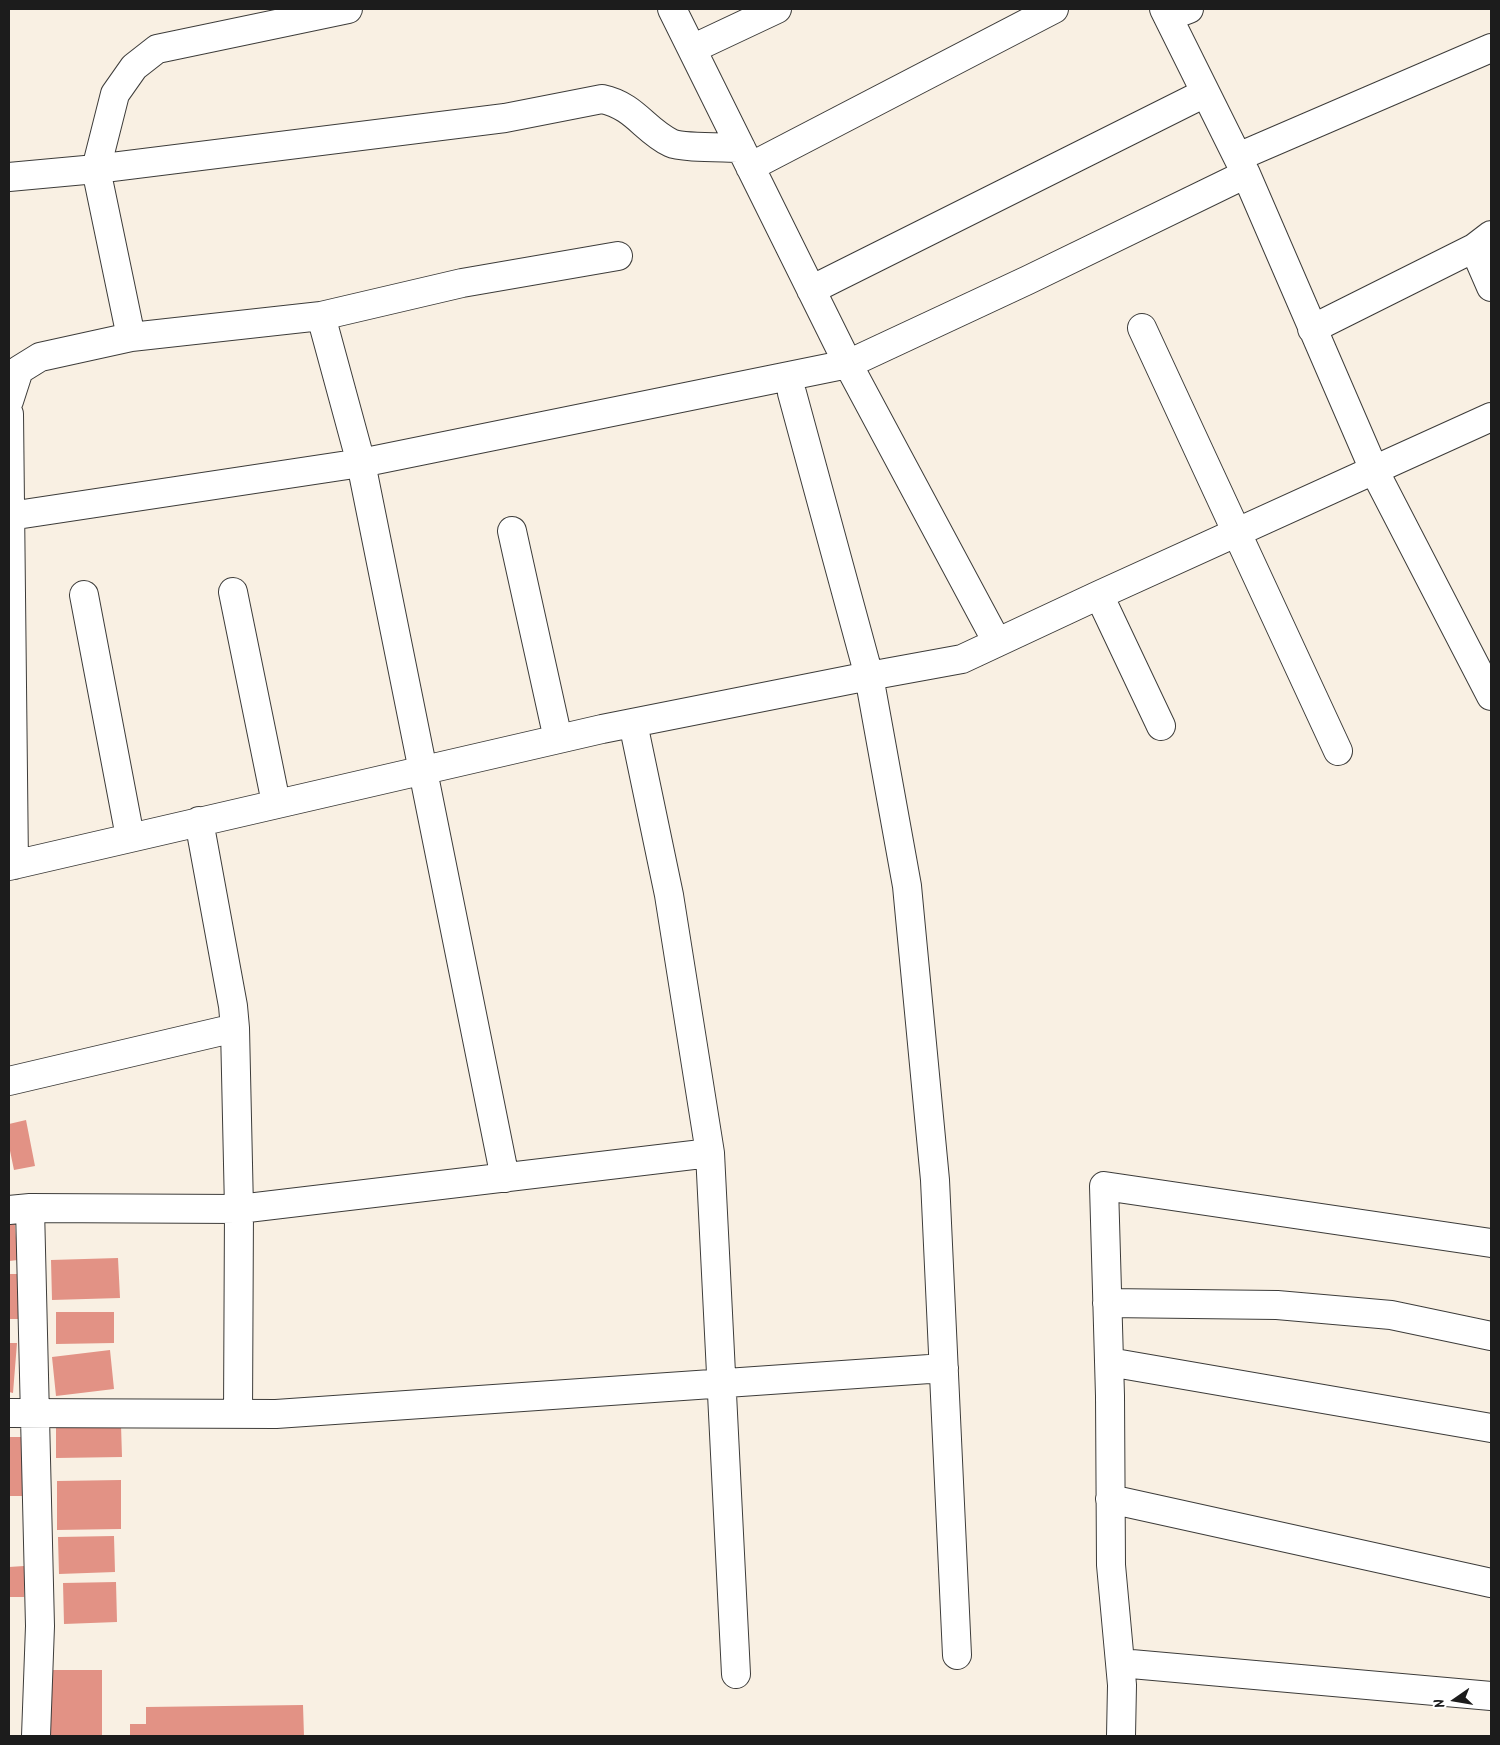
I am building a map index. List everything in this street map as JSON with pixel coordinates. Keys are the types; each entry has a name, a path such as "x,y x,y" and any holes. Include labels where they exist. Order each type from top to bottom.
{"street":[{"path":"131,337 96,169 115,94 134,67 157,49 348,9"},
{"path":"672,9 848,364 997,642"},
{"path":"692,49 777,9"},
{"path":"9,177 96,169 505,118 602,99 615,102 627,108 659,136 673,144 746,158 1054,9"},
{"path":"1174,12 1206,93 1242,166 1374,470 1491,696"},
{"path":"10,516 361,463 848,364 1028,280 1242,166 1491,48"},
{"path":"811,290 1206,93"},
{"path":"1312,329 1483,242 1491,287"},
{"path":"9,401 19,370 40,357 131,337 321,316 462,283 618,256"},
{"path":"321,316 361,463 505,1178"},
{"path":"1142,328 1338,751"},
{"path":"792,393 869,676 907,886 935,1180 957,1654"},
{"path":"9,414 11,865 558,739 962,659 1236,532 1491,417"},
{"path":"512,531 558,739"},
{"path":"233,592 276,803"},
{"path":"84,595 130,837"},
{"path":"1099,595 1161,726"},
{"path":"633,723 669,895 710,1153 736,1674"},
{"path":"199,821 233,1006 235,1028 238,1209 238,1414"},
{"path":"9,1081 235,1028"},
{"path":"36,1736 40,1626 22,1413 19,1209 238,1209 710,1153"},
{"path":"1121,1736 1122,1685 1111,1565 1109,1362 1104,1186 1491,1243"},
{"path":"1107,1303 1277,1305 1391,1315 1491,1336"},
{"path":"1109,1362 1491,1428"},
{"path":"22,1413 276,1414 944,1368"},
{"path":"1110,1499 1491,1583"},
{"path":"1120,1663 1491,1696"}],"building":[{"path":"26,1120 35,1166 14,1170 9,1146 9,1124"},
{"path":"9,1216 14,1216 18,1260 9,1261"},
{"path":"118,1258 120,1298 52,1300 51,1260"},
{"path":"9,1274 19,1274 19,1319 9,1319"},
{"path":"56,1312 114,1312 114,1343 56,1344"},
{"path":"9,1343 17,1343 13,1393 9,1392"},
{"path":"110,1350 114,1389 56,1396 52,1357"},
{"path":"121,1425 122,1457 56,1458 56,1426"},
{"path":"9,1437 22,1437 24,1496 9,1496"},
{"path":"121,1480 121,1529 57,1530 57,1481"},
{"path":"114,1536 115,1572 59,1574 58,1537"},
{"path":"24,1566 24,1597 9,1597 9,1567"},
{"path":"116,1582 117,1622 64,1624 63,1583"},
{"path":"51,1670 102,1670 102,1736 51,1736"},
{"path":"303,1705 304,1736 130,1736 130,1724 146,1724 146,1707"}]}
